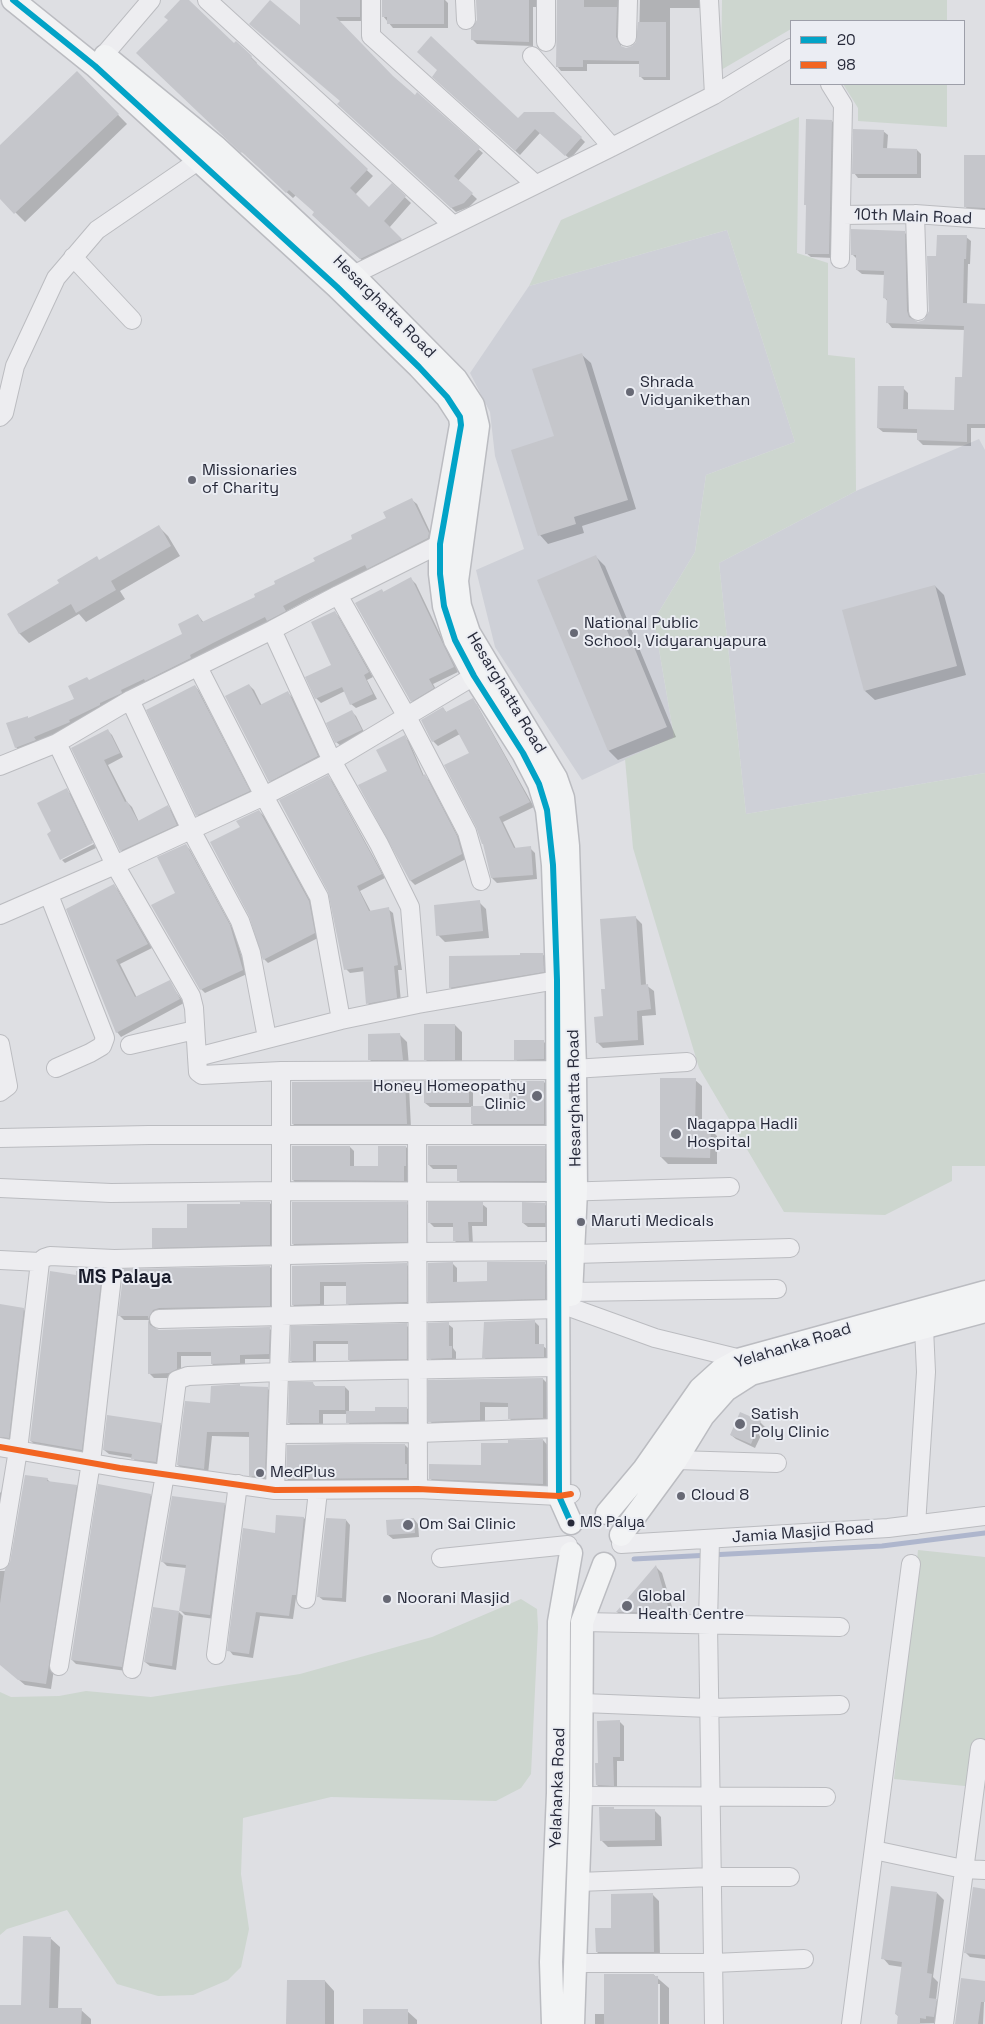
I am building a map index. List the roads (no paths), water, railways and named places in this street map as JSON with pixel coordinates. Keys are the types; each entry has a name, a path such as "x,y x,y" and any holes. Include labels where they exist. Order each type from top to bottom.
{"main road":[{"name":"Hesarghatta Road","path":"13,0 95,66 199,162 345,281 456,378 473,405 478,426 457,581 460,606 481,673 539,784 546,810 553,865 557,980 566,1069"},
{"name":"Hesarghatta Road","path":"37,0 216,147 345,281 447,397 460,417 461,425 440,544 440,574 444,606 455,640 556,778 563,798 568,846 566,1253 570,1422 565,1495"},
{"name":"Yelahanka Road","path":"606,1513 644,1469 700,1388 721,1370 741,1359 985,1292"},
{"name":"Hesarghatta Road","path":"567,1303 557,1367 557,1428 565,1495 575,1519"},
{"name":"Yelahanka Road","path":"621,1539 676,1460 703,1416 726,1390 751,1374 985,1311"},
{"path":"591,1511 606,1513 618,1525 621,1539 618,1552 612,1559 604,1564 585,1564 577,1560 569,1549 567,1538 575,1519 591,1511"},
{"name":"Yelahanka Road","path":"552,2024 551,1962 558,1794 559,1622 569,1549"},
{"name":"Yelahanka Road","path":"573,2024 581,1796 582,1622 604,1564"}],"street":[{"path":"104,55 151,0"},
{"path":"207,0 453,226"},
{"path":"371,0 371,36 536,184"},
{"path":"465,0 466,20"},
{"path":"546,0 546,42"},
{"path":"627,37 628,0"},
{"path":"708,0 714,95"},
{"path":"345,281 714,95 790,49"},
{"path":"532,56 612,148"},
{"path":"831,85 843,106 840,259"},
{"path":"0,417 4,413 15,366 56,278 97,230 199,162 216,147"},
{"path":"915,214 918,311"},
{"name":"10th Main Road","path":"842,215 915,214 985,220"},
{"path":"73,257 132,320"},
{"path":"0,766 57,743 130,700 440,544"},
{"path":"338,595 407,716 468,832 481,881"},
{"path":"272,630 332,761 379,844 410,907 418,1004"},
{"path":"198,666 264,796 319,897 341,1020"},
{"path":"0,915 50,895 264,796 332,761 481,673"},
{"path":"130,700 191,830 243,929 251,953 267,1038"},
{"path":"57,743 115,865 191,996 194,1008 198,1072 202,1075 282,1071 566,1069 687,1062"},
{"path":"50,895 105,1038 102,1046 56,1068"},
{"path":"197,1057 341,1020 418,1004 557,980"},
{"path":"130,1045 195,1030"},
{"path":"0,1044 8,1086 0,1092"},
{"path":"275,1490 281,1316 280,1135 282,1071"},
{"path":"0,1138 566,1132"},
{"path":"417,1135 418,1489"},
{"path":"0,1188 111,1193 418,1190 567,1192 730,1187"},
{"path":"0,1560 18,1450 40,1262 44,1258 50,1256 114,1259 418,1252 566,1253 790,1248"},
{"path":"59,1666 90,1462 114,1259"},
{"path":"0,1260 40,1262"},
{"path":"159,1319 418,1312 777,1289"},
{"path":"567,1303 655,1338 741,1359"},
{"path":"916,1525 926,1372 924,1328"},
{"path":"132,1669 165,1474 177,1380 188,1376 278,1372 557,1367"},
{"path":"277,1434 557,1428"},
{"path":"0,1447 275,1490 418,1489 565,1495"},
{"path":"676,1460 777,1463"},
{"path":"216,1655 238,1484"},
{"path":"306,1599 318,1491"},
{"name":"Jamia Masjid Road","path":"621,1539 709,1550 985,1516"},
{"path":"441,1558 569,1549"},
{"path":"709,1550 708,1623 714,2024"},
{"path":"851,2024 911,1564"},
{"path":"582,1622 840,1627"},
{"path":"583,1703 709,1708 840,1705"},
{"path":"944,2024 980,1748"},
{"path":"581,1796 826,1797"},
{"path":"874,1850 964,1869 985,1870"},
{"path":"578,1882 712,1877 790,1877"},
{"path":"574,1963 714,1963 804,1959"}],"waterway":[{"path":"634,1559 882,1546 985,1533"}],"place":[{"name":"Shrada Vidyanikethan","path":"630,392"},
{"name":"Missionaries of Charity","path":"192,480"},
{"name":"National Public School, Vidyaranyapura","path":"574,633"},
{"name":"Honey Homeopathy Clinic","path":"537,1096"},
{"name":"Nagappa Hadli Hospital","path":"676,1134"},
{"name":"Maruti Medicals","path":"581,1222"},
{"name":"Satish Poly Clinic","path":"740,1424"},
{"name":"MedPlus","path":"260,1473"},
{"name":"Cloud 8","path":"681,1496"},
{"name":"MS Palya","path":"571,1523"},
{"name":"Om Sai Clinic","path":"408,1525"},
{"name":"Noorani Masjid","path":"387,1599"},
{"name":"Global Health Centre","path":"627,1606"}],"district":[{"name":"MS Palaya","path":"125,1278"}]}
